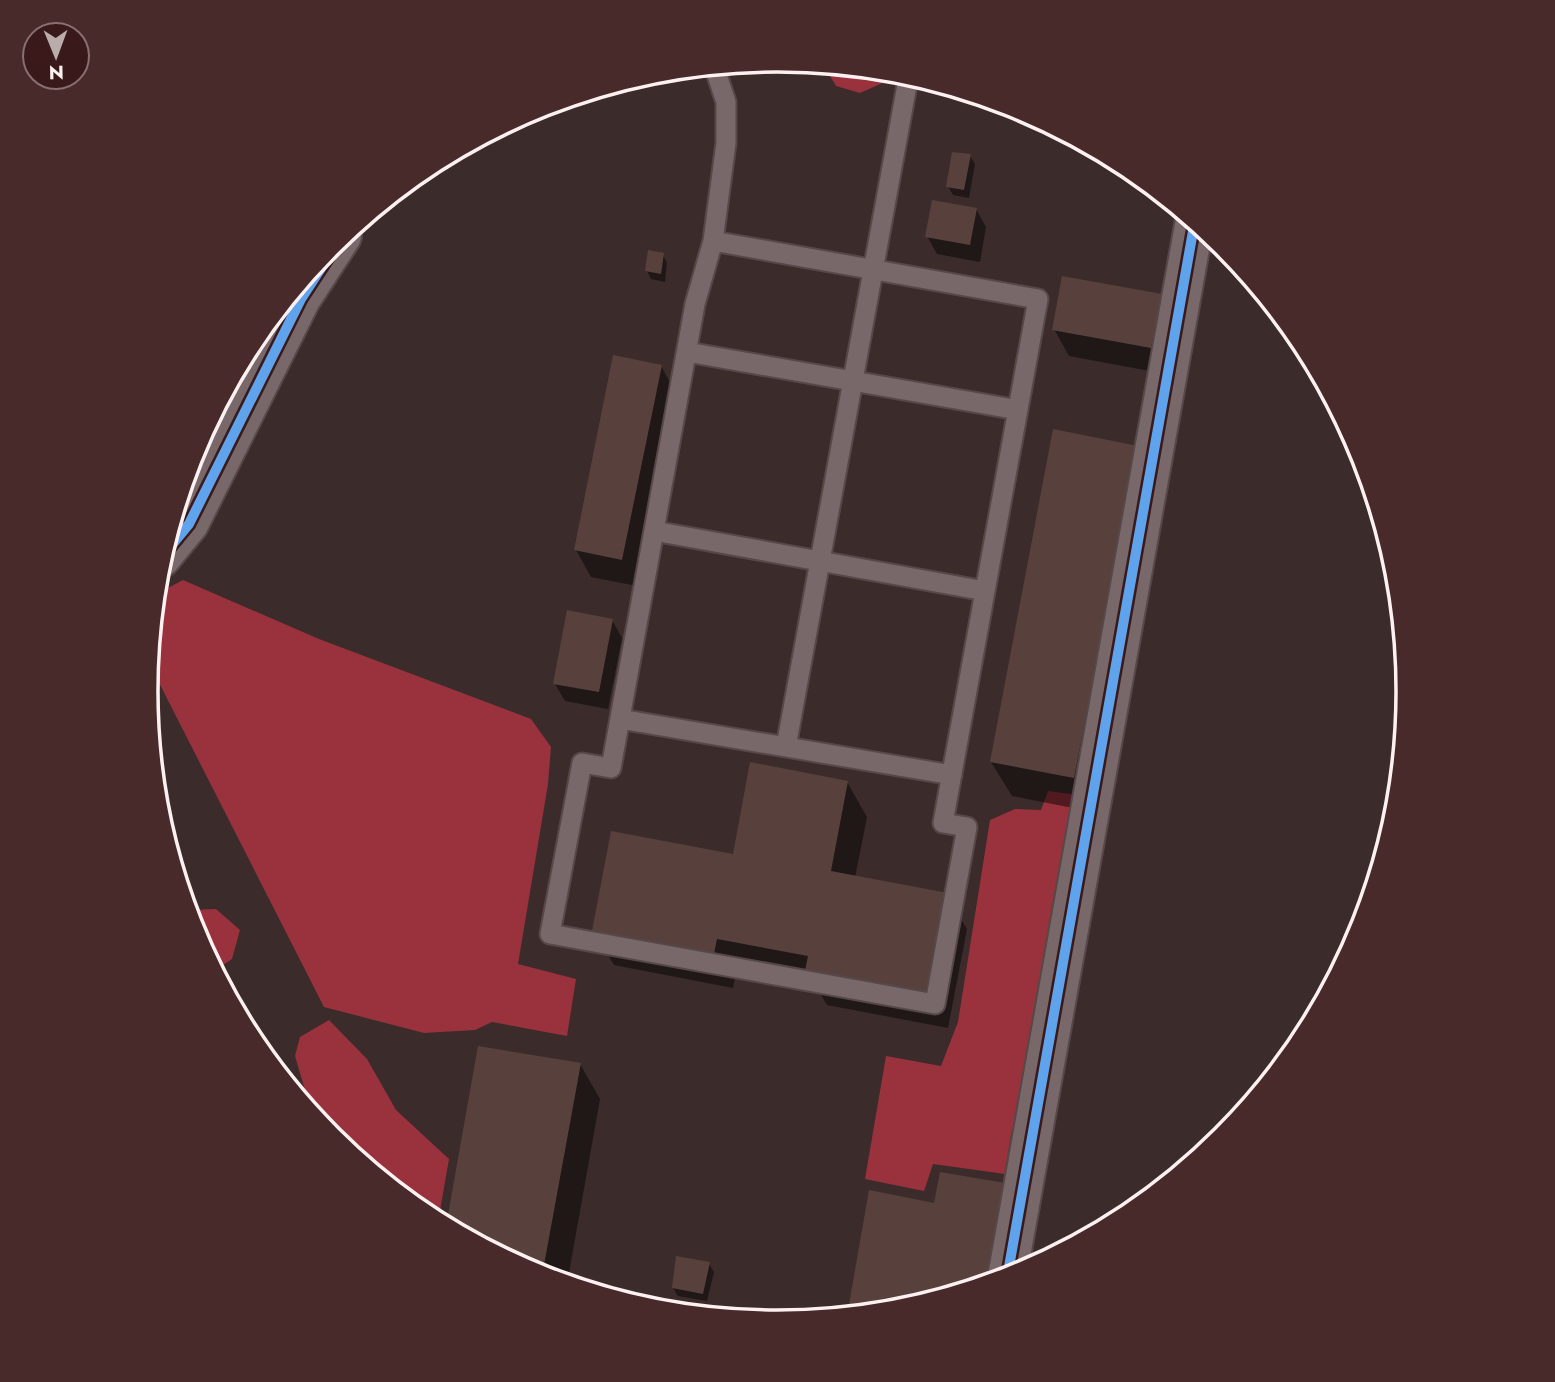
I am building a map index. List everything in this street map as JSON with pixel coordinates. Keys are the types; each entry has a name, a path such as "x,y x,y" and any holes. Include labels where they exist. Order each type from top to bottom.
{"street":[{"path":"1008,1265 1193,232"},
{"path":"177,538 189,524 309,286"}],"lane":[{"path":"713,241 1038,299 943,823 968,827 935,1004 550,934 582,763 611,768 695,304 713,241 726,143 726,102 717,75"},
{"path":"786,747 907,86"},
{"path":"687,352 1018,410"},
{"path":"654,531 985,591"},
{"path":"620,719 952,775"}],"shaded area":[{"path":"829,74 885,82 860,93 836,86"},
{"path":"183,580 319,639 531,719 551,747 548,784 518,964 576,979 567,1036 492,1022 475,1030 424,1033 324,1007 158,682 167,588"},
{"path":"1048,791 1078,795 1023,1101 1011,1134 1005,1174 933,1164 924,1191 865,1179 886,1056 941,1066 958,1022 990,820 1015,809 1041,810"},
{"path":"216,909 240,930 232,959 222,965 205,928 198,910"},
{"path":"329,1020 367,1059 396,1110 449,1159 440,1210 369,1157 305,1091 295,1056 300,1037"}],"building":[{"path":"952,152 971,154 964,190 946,187"},
{"path":"932,200 977,208 970,245 925,237"},
{"path":"648,250 664,253 661,274 645,271"},
{"path":"1062,276 1162,294 1151,348 1052,330"},
{"path":"613,355 662,365 622,560 574,550"},
{"path":"1053,429 1138,446 1074,778 990,762"},
{"path":"567,610 613,619 599,692 553,684"},
{"path":"750,762 848,781 831,871 948,893 929,994 805,971 808,956 717,939 714,954 592,931 611,831 733,854"},
{"path":"478,1046 581,1063 544,1264 448,1215"},
{"path":"940,1172 1011,1184 995,1270 938,1289 849,1306 869,1190 934,1203"},
{"path":"676,1256 710,1262 703,1294 672,1288"}],"cycle path":[{"path":"1009,1265 1193,232"},
{"path":"177,538 189,524 309,286"}]}
